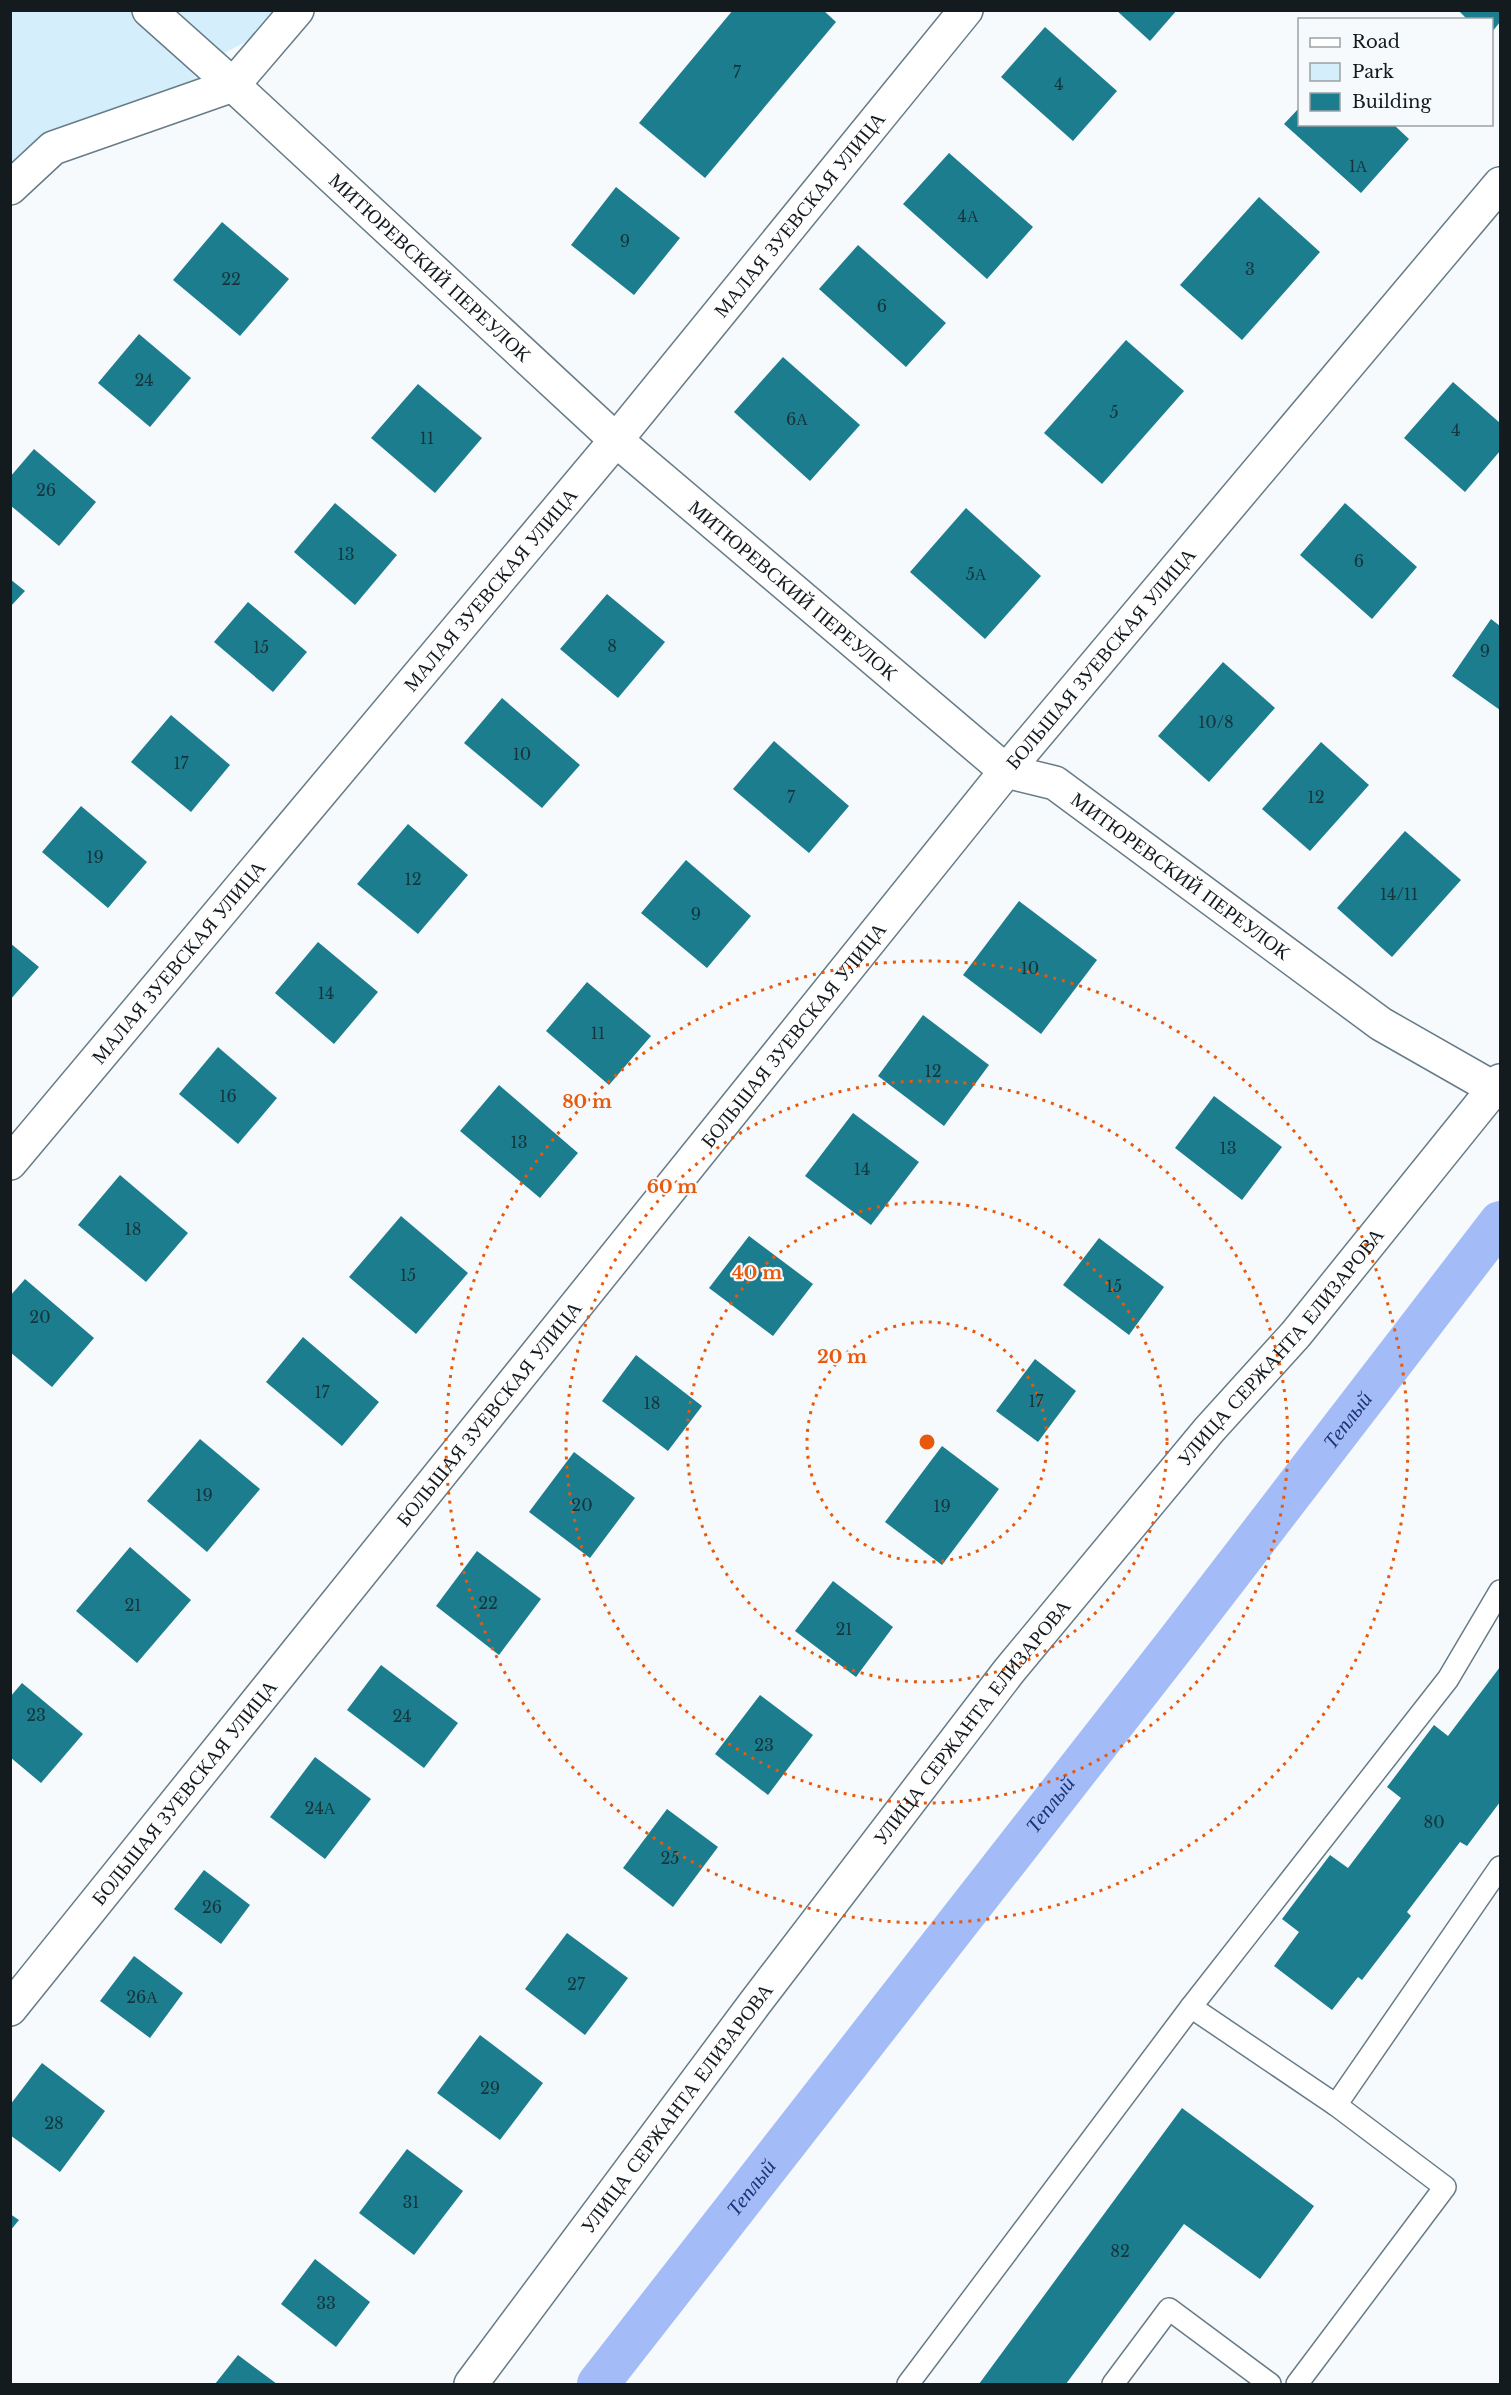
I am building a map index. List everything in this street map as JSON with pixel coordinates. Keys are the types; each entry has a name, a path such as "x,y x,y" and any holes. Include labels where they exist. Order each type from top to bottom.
{"street":[{"name":"МИТЮРЕВСКИЙ ПЕРЕУЛОК","path":"150,10 616,440 1006,771 1055,783 1381,1024 1498,1085"},
{"path":"10,188 53,148 233,85 297,10"},
{"name":"МАЛАЯ ЗУЕВСКАЯ УЛИЦА","path":"10,1163 616,440 966,10"},
{"name":"БОЛЬШАЯ ЗУЕВСКАЯ УЛИЦА","path":"10,2009 1006,771 1500,184"},
{"name":"УЛИЦА СЕРЖАНТА ЕЛИЗАРОВА","path":"471,2385 755,2003 1008,1671 1209,1430 1296,1334 1498,1085"}],"lane":[{"path":"908,2385 1191,2007 1448,1678 1500,1591"},
{"path":"1336,2105 1500,1867"},
{"path":"1191,2007 1336,2105 1445,2187 1297,2385"},
{"path":"1113,2385 1169,2309 1270,2385"}],"green space":[{"path":"11,11 133,11 146,22 199,81 11,170"},
{"path":"162,11 277,11 253,38 215,58"}],"building":[{"path":"733,10 823,10 836,22 705,178 639,123"},
{"path":"1116,10 1177,10 1150,41"},
{"path":"1458,10 1500,10 1500,22 1493,31 1493,18 1466,18"},
{"path":"1045,27 1117,91 1073,141 1001,77"},
{"path":"1298,109 1298,126 1395,126 1409,139 1361,193 1284,124"},
{"path":"949,153 1033,227 987,279 903,204"},
{"path":"616,187 680,238 634,295 571,245"},
{"path":"1259,197 1320,252 1242,340 1180,285"},
{"path":"222,222 289,279 240,336 173,280"},
{"path":"858,245 946,323 906,367 819,289"},
{"path":"139,334 191,378 150,427 98,383"},
{"path":"1126,340 1184,391 1102,484 1044,433"},
{"path":"783,357 860,425 810,481 734,412"},
{"path":"1453,382 1500,423 1500,451 1465,492 1404,438"},
{"path":"418,384 482,438 435,493 371,438"},
{"path":"34,449 96,502 59,546 10,505 10,477"},
{"path":"335,503 397,555 355,605 294,552"},
{"path":"1345,503 1417,567 1372,619 1300,555"},
{"path":"966,508 1041,576 985,639 910,572"},
{"path":"10,579 25,591 10,607"},
{"path":"607,594 665,642 618,698 560,649"},
{"path":"248,602 307,652 273,692 214,642"},
{"path":"1491,619 1500,626 1500,710 1452,676"},
{"path":"1223,662 1275,708 1209,782 1158,736"},
{"path":"502,698 580,765 542,808 464,743"},
{"path":"171,715 230,765 191,812 131,762"},
{"path":"774,741 849,806 809,853 733,789"},
{"path":"1321,742 1369,785 1310,851 1262,809"},
{"path":"81,806 147,862 108,908 42,852"},
{"path":"408,824 468,875 418,934 357,884"},
{"path":"1405,831 1461,880 1392,957 1337,908"},
{"path":"686,860 751,916 707,968 641,913"},
{"path":"1019,901 1097,960 1041,1034 963,975"},
{"path":"318,942 378,992 334,1044 275,993"},
{"path":"10,943 39,967 10,1000"},
{"path":"587,982 651,1036 609,1085 546,1031"},
{"path":"923,1015 989,1065 944,1126 878,1076"},
{"path":"218,1047 277,1098 238,1144 179,1094"},
{"path":"499,1085 578,1153 540,1198 460,1131"},
{"path":"1214,1096 1282,1147 1242,1200 1175,1148"},
{"path":"853,1113 919,1162 871,1225 805,1176"},
{"path":"120,1175 188,1233 146,1282 78,1225"},
{"path":"401,1216 468,1273 416,1334 349,1277"},
{"path":"749,1236 813,1284 773,1336 709,1288"},
{"path":"1099,1238 1164,1287 1129,1335 1063,1285"},
{"path":"25,1279 94,1338 52,1387 10,1352 10,1296"},
{"path":"303,1337 379,1402 342,1446 266,1382"},
{"path":"636,1355 702,1406 668,1451 602,1401"},
{"path":"1035,1359 1076,1391 1038,1442 996,1411"},
{"path":"200,1439 260,1489 207,1552 147,1501"},
{"path":"942,1446 999,1489 942,1565 885,1522"},
{"path":"574,1452 635,1498 590,1558 529,1512"},
{"path":"130,1547 191,1600 137,1663 76,1611"},
{"path":"477,1551 541,1599 499,1655 436,1606"},
{"path":"833,1581 893,1627 856,1677 795,1631"},
{"path":"381,1665 458,1723 424,1768 347,1710"},
{"path":"1500,1667 1500,1802 1467,1846 1460,1842 1407,1912 1411,1916 1362,1980 1358,1977 1332,2010 1274,1966 1299,1932 1282,1919 1330,1855 1348,1868 1401,1798 1387,1787 1434,1725 1448,1736"},
{"path":"22,1683 83,1734 41,1783 10,1757 10,1697"},
{"path":"760,1695 813,1735 768,1795 715,1754"},
{"path":"315,1757 371,1799 325,1859 270,1817"},
{"path":"667,1809 718,1847 673,1907 623,1868"},
{"path":"204,1870 250,1905 221,1944 174,1909"},
{"path":"567,1933 628,1978 585,2035 525,1989"},
{"path":"134,1956 183,1993 150,2038 100,2001"},
{"path":"480,2035 543,2083 500,2140 437,2093"},
{"path":"42,2063 105,2111 60,2172 10,2135 10,2105"},
{"path":"1182,2108 1314,2206 1260,2279 1184,2224 1066,2384 979,2384"},
{"path":"407,2149 463,2191 414,2255 359,2213"},
{"path":"10,2214 19,2220 10,2231"},
{"path":"315,2259 370,2302 336,2347 281,2304"},
{"path":"238,2355 277,2384 215,2384"}],"waterway":[{"name":"Теплый","path":"598,2384 1178,1641 1500,1222"}]}
